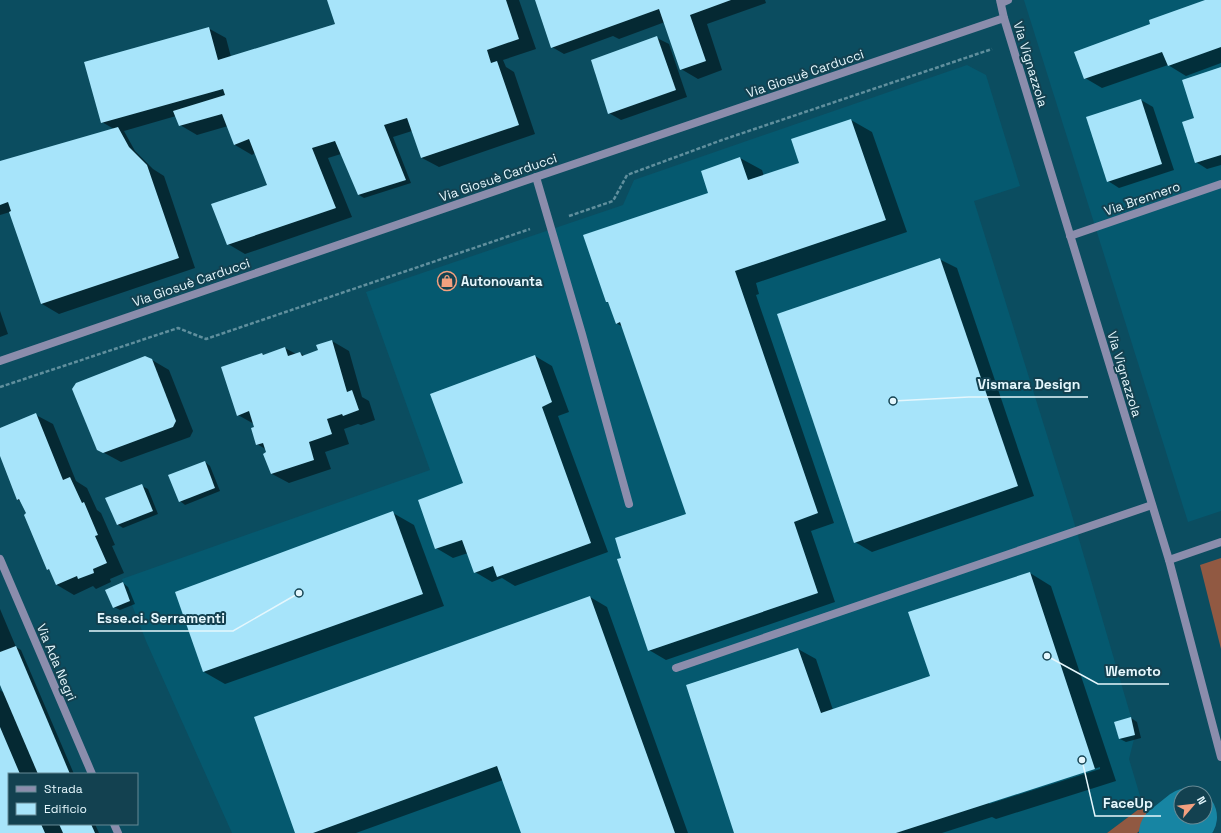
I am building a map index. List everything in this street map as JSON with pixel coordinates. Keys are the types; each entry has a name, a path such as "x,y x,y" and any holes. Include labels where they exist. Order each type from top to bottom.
{"street":[{"name":"Via Vignazzola","path":"1003,1 1004,18 1169,560 1221,757"},
{"name":"Via Giosuè Carducci","path":"0,361 536,176 1004,18"},
{"path":"536,176 629,504"},
{"name":"Via Brennero","path":"1070,236 1221,184"},
{"path":"676,668 1152,505"},
{"path":"1169,560 1221,542"},
{"name":"Via Ada Negri","path":"0,559 92,773"}],"path":[{"path":"0,387 178,328 206,339 549,223 613,201 627,175 722,140 1012,42"}],"shaded area":[{"path":"1024,0 1221,0 1221,511 1188,522"},
{"path":"967,65 986,75 1020,186 974,201 1071,512 1131,717 1135,735 1129,759 1143,806 1107,833 232,833 146,641 122,579 430,470 366,292 623,205 634,180"},
{"path":"1221,558 1221,649 1200,565"},
{"path":"1143,806 1150,822 1137,833 1107,833"}],"building":[{"path":"327,0 506,0 519,39 487,50 491,63 497,61 519,125 421,158 407,118 384,125 406,180 358,195 335,141 312,148 336,208 227,245 211,204 267,185 249,139 234,145 222,114 179,126 173,111 225,95 223,89 101,123 84,62 209,27 218,60 335,24"},
{"path":"535,0 731,0 690,15 706,61 680,70 659,9 551,48"},
{"path":"1205,0 1221,0 1221,47 1168,66 1162,52 1084,79 1074,52 1150,24 1149,20"},
{"path":"657,36 676,90 608,114 591,60"},
{"path":"1221,67 1221,155 1195,163 1182,122 1194,118 1182,80"},
{"path":"1141,99 1162,164 1107,182 1086,117"},
{"path":"851,119 886,220 735,271 818,513 794,522 818,593 648,651 617,559 621,558 615,538 686,514 620,322 616,324 608,302 606,302 583,235 708,193 701,171 740,157 748,180 799,163 791,139"},
{"path":"118,127 129,147 147,165 179,258 41,304 9,212 11,211 8,202 0,205 0,161"},
{"path":"940,258 1018,486 854,543 777,314"},
{"path":"332,340 347,392 352,390 359,410 343,416 342,414 327,419 332,434 309,442 314,460 271,474 263,454 266,452 263,443 256,445 251,428 254,427 249,411 237,416 221,367 285,347 288,356 300,352 302,356 318,350 316,345"},
{"path":"535,355 552,402 542,407 591,543 497,577 493,566 474,573 462,540 435,549 418,500 463,483 430,394"},
{"path":"145,356 152,359 176,421 173,427 103,453 97,450 72,389 76,383"},
{"path":"36,413 63,480 70,477 82,503 84,502 98,535 95,536 107,563 93,569 94,573 78,579 77,576 56,585 49,569 47,570 24,515 26,513 19,499 17,500 0,456 0,428"},
{"path":"205,461 215,488 179,502 168,475"},
{"path":"142,484 153,511 117,525 105,498"},
{"path":"393,511 423,594 203,672 175,592"},
{"path":"1030,572 1095,769 896,833 734,833 686,685 798,648 821,713 930,676 908,612"},
{"path":"123,582 130,601 113,608 105,590"},
{"path":"590,596 675,833 521,833 497,766 313,833 295,833 254,717"},
{"path":"16,646 70,773 38,773 0,685 0,652"},
{"path":"1131,717 1135,735 1119,739 1114,722"},
{"path":"0,727 20,773 8,773 8,825 41,825 45,833 0,833"},
{"path":"59,825 91,825 95,833 63,833"}],"waterway":[{"path":"1168,833 1178,825"}],"place":[{"name":"Autonovanta","path":"447,281"},
{"name":"Vismara Design","path":"893,401"},
{"name":"Esse.ci. Serramenti","path":"299,593"},
{"name":"Wemoto","path":"1047,656"},
{"name":"FaceUp","path":"1082,760"}]}
